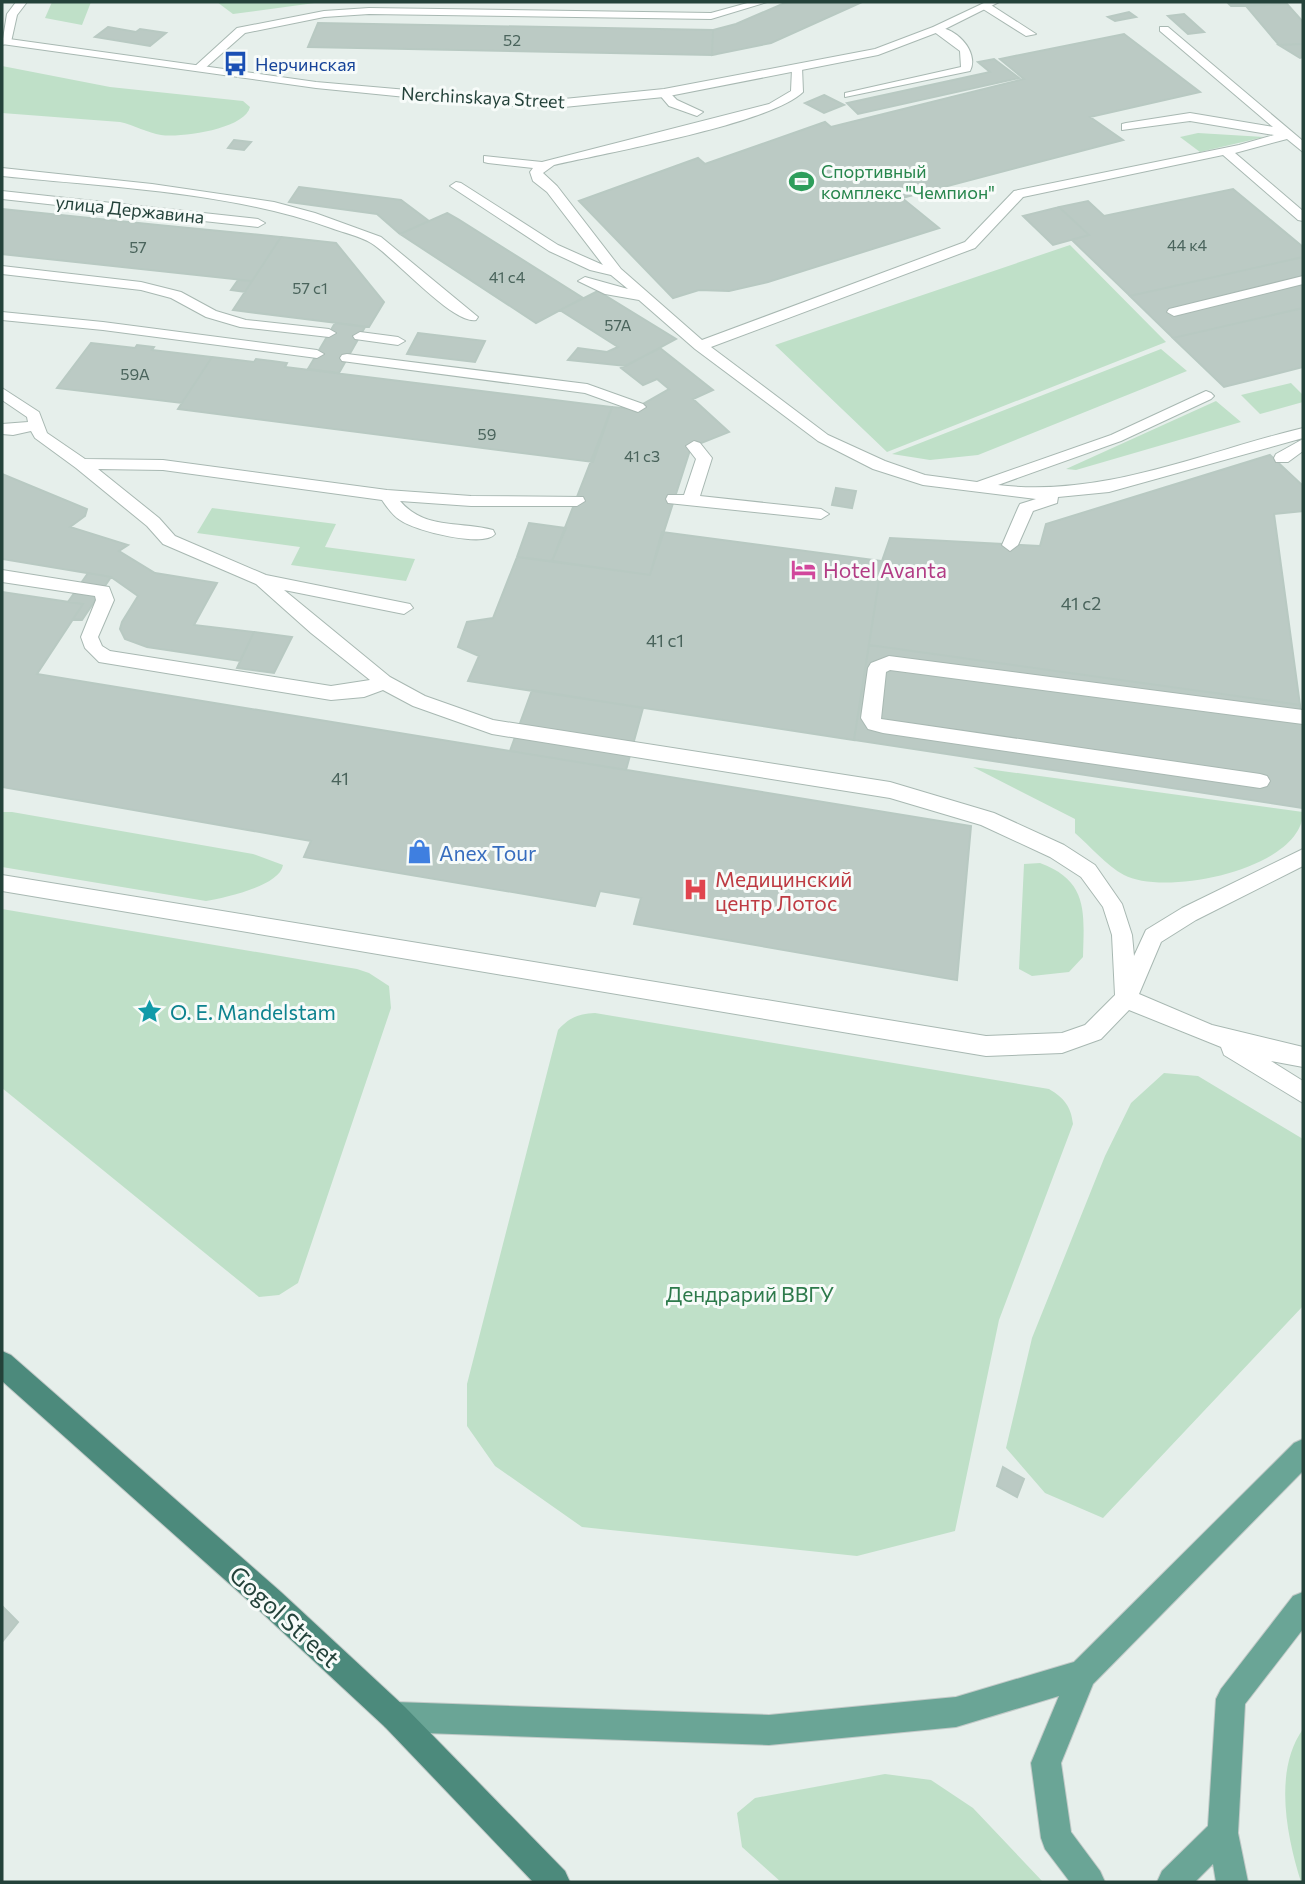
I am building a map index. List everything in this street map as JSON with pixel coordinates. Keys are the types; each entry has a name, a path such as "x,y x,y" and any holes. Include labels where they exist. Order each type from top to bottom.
{"highway":[{"name":"Gogol Street","path":"2,1364 271,1602 395,1717 554,1882"}],"main road":[{"path":"1089,1882 1056,1838 1046,1763 1083,1674 1303,1452"},
{"path":"1232,1882 1223,1833 1231,1699 1303,1606"},
{"path":"395,1717 769,1730 956,1712 1083,1674"},
{"path":"1173,1882 1223,1833"}],"street":[{"path":"4,42 12,14 22,2"},
{"path":"625,15 628,2"},
{"path":"651,16 673,2"},
{"path":"199,68 241,30 324,14 369,12 711,16 762,2"},
{"path":"991,4 1030,34"},
{"name":"Nerchinskaya Street","path":"4,42 316,85 554,104 664,93 878,52 991,4"},
{"path":"849,95 966,69 969,58 966,51 937,29"},
{"path":"1164,29 1303,148"},
{"path":"488,159 542,166 773,107 797,92 798,69"},
{"path":"664,93 673,103 697,112"},
{"path":"1126,127 1190,117 1232,122 1289,134"},
{"path":"700,346 970,245 982,235 1009,201 1019,194 1225,151 1289,134"},
{"path":"1225,151 1303,217"},
{"path":"542,166 536,172 537,178 552,189 616,272 700,346 823,438 879,465 912,476 974,487 1029,494 1072,491 1109,487 1303,433"},
{"path":"2,172 152,188 274,206 310,216 376,240 446,300 471,317"},
{"path":"456,186 568,255 616,272"},
{"name":"улица Державина","path":"2,195 258,223"},
{"path":"2,270 141,286 176,295 211,314 245,324 329,333"},
{"path":"1174,312 1303,280"},
{"path":"586,281 610,291 645,296"},
{"path":"2,316 103,326 317,354"},
{"path":"360,336 398,341"},
{"path":"347,358 587,390 638,407"},
{"path":"2,393 34,415 40,435 82,464 153,522 169,540 262,580 404,608"},
{"path":"974,487 1116,438 1206,396"},
{"path":"5,432 36,425"},
{"path":"1282,458 1303,444"},
{"path":"694,446 704,458 682,499 821,514"},
{"path":"82,464 163,465 387,495 471,501 577,501"},
{"path":"1010,545 1026,508 1072,491"},
{"path":"387,495 404,518 419,524 487,534"},
{"path":"2,576 103,591 105,600 91,625 89,639 93,650 104,657 331,693 364,690 384,682"},
{"path":"262,580 317,629 384,682 419,701 492,727 890,790 1002,825 1058,851 1088,871 1112,904 1122,935 1126,998"},
{"path":"1260,781 875,724 870,718 877,668 889,663 1303,717"},
{"path":"2,883 986,1046 1062,1043 1093,1032 1126,998 1153,936 1189,914 1303,857"},
{"path":"1126,998 1172,1022 1219,1039 1303,1057"},
{"path":"1219,1039 1303,1093"}],"green space":[{"path":"52,2 91,2 82,25 45,18"},
{"path":"217,2 322,2 233,14"},
{"path":"2,66 110,87 243,101 250,107 246,115 225,126 170,136 120,122 2,113"},
{"path":"1198,133 1264,137 1200,152 1180,137"},
{"path":"1070,245 1166,342 887,452 775,345"},
{"path":"1161,349 1187,371 978,455 930,460 892,454"},
{"path":"1291,383 1303,395 1303,402 1260,414 1241,395"},
{"path":"1216,401 1241,422 1076,470 1066,469"},
{"path":"212,508 336,524 325,547 415,559 406,581 291,565 300,547 197,533"},
{"path":"973,767 1303,812 1297,832 1281,849 1257,863 1199,880 1143,881 1124,875 1105,861 1075,833 1075,819"},
{"path":"2,812 253,854 283,865 280,872 262,885 206,901 2,867"},
{"path":"1040,863 1056,870 1068,879 1075,889 1083,913 1083,957 1069,972 1032,976 1019,969 1024,864"},
{"path":"2,909 357,969 389,986 391,1008 298,1283 279,1295 259,1297 2,1088"},
{"name":"Дендрарий ВВГУ","path":"595,1013 1049,1089 1066,1103 1073,1124 999,1320 955,1531 857,1556 582,1527 495,1466 467,1426 467,1384 558,1030 575,1017"},
{"path":"1164,1073 1198,1076 1303,1139 1303,1306 1103,1518 1045,1493 1006,1448 1032,1338 1105,1156 1131,1103"},
{"path":"1303,1729 1301,1882 1291,1845 1285,1784 1288,1764"},
{"path":"885,1774 931,1780 973,1808 1043,1882 781,1882 742,1847 737,1813 755,1798"}],"building":[{"path":"787,2 862,2 771,43 712,55 713,30 736,24"},
{"path":"1227,2 1286,2 1287,4 1231,6"},
{"path":"1287,4 1303,22 1303,44 1279,45 1246,6"},
{"path":"1129,12 1136,17 1115,21 1108,17"},
{"path":"1184,14 1204,32 1188,34 1168,16"},
{"path":"318,23 713,30 712,55 308,47"},
{"path":"108,27 166,33 150,46 95,37"},
{"name":"Спортивный комплекс \"Чемпион\"","path":"1124,34 1200,92 1090,117 1123,140 902,198 939,228 768,282 729,291 699,290 673,298 579,201 698,158 705,164 825,122 831,127 1024,79 1000,59"},
{"path":"1303,44 1303,57 1300,58 1279,45"},
{"path":"994,59 1019,78 858,114 847,103 990,72 978,62"},
{"path":"824,95 844,105 824,113 805,103"},
{"path":"234,140 251,142 244,150 228,148"},
{"path":"299,187 401,200 429,221 400,234 377,214 289,202"},
{"path":"1233,189 1303,247 1303,257 1130,296 1072,240 1089,235 1059,207 1088,201 1104,216"},
{"path":"1059,207 1089,235 1053,245 1023,216"},
{"path":"2,209 281,237 252,281 2,254"},
{"path":"447,213 583,298 536,323 400,234"},
{"path":"281,237 336,243 384,302 369,327 233,310"},
{"path":"1303,257 1303,308 1173,338 1130,296"},
{"path":"238,280 252,281 245,292 231,290"},
{"path":"598,291 676,339 626,366 568,360 578,348 607,352 618,347 560,310"},
{"path":"1303,308 1303,367 1224,387 1173,338"},
{"path":"335,323 365,327 339,373 308,369"},
{"path":"418,333 485,341 475,362 407,354"},
{"path":"91,343 135,348 137,345 154,347 152,350 212,357 182,403 57,388"},
{"path":"660,348 713,390 693,399 729,432 691,447 650,575 552,561 612,407 634,409 669,389 657,379 643,385 621,368"},
{"path":"212,357 254,362 256,359 272,361 287,363 285,367 612,407 593,462 178,409"},
{"path":"1270,455 1303,486 1303,511 1274,514 1300,705 869,645 882,561 890,538 1040,546 1046,524"},
{"path":"2,474 87,509 85,516 70,527 128,545 119,551 155,573 217,583 194,625 254,632 240,661 147,647 125,639 120,629 122,622 138,596 111,577 2,559"},
{"path":"836,488 856,491 852,508 832,505"},
{"path":"529,523 566,528 552,561 517,557"},
{"path":"662,532 882,561 854,740 468,681 479,656 458,647 467,622 493,618 517,557 650,575"},
{"path":"88,573 111,577 82,620 73,619 83,604 68,602"},
{"path":"2,592 83,604 37,674 971,826 957,980 634,924 641,898 600,891 595,906 304,857 311,841 2,787"},
{"path":"254,632 292,637 274,673 237,668"},
{"path":"869,645 1300,705 1303,735 1303,808 854,740"},
{"path":"532,690 643,708 626,770 510,751"},
{"path":"1003,1467 1024,1479 1017,1497 997,1486"},
{"path":"2,1606 18,1622 2,1642"}],"place":[{"name":"Нерчинская","path":"235,64"},
{"name":"Спортивный комплекс \"Чемпион\"","path":"801,181"},
{"name":"Hotel Avanta","path":"803,569"},
{"name":"Anex Tour","path":"419,852"},
{"name":"Медицинский центр Лотос","path":"695,890"},
{"name":"O. E. Mandelstam","path":"150,1011"}]}
